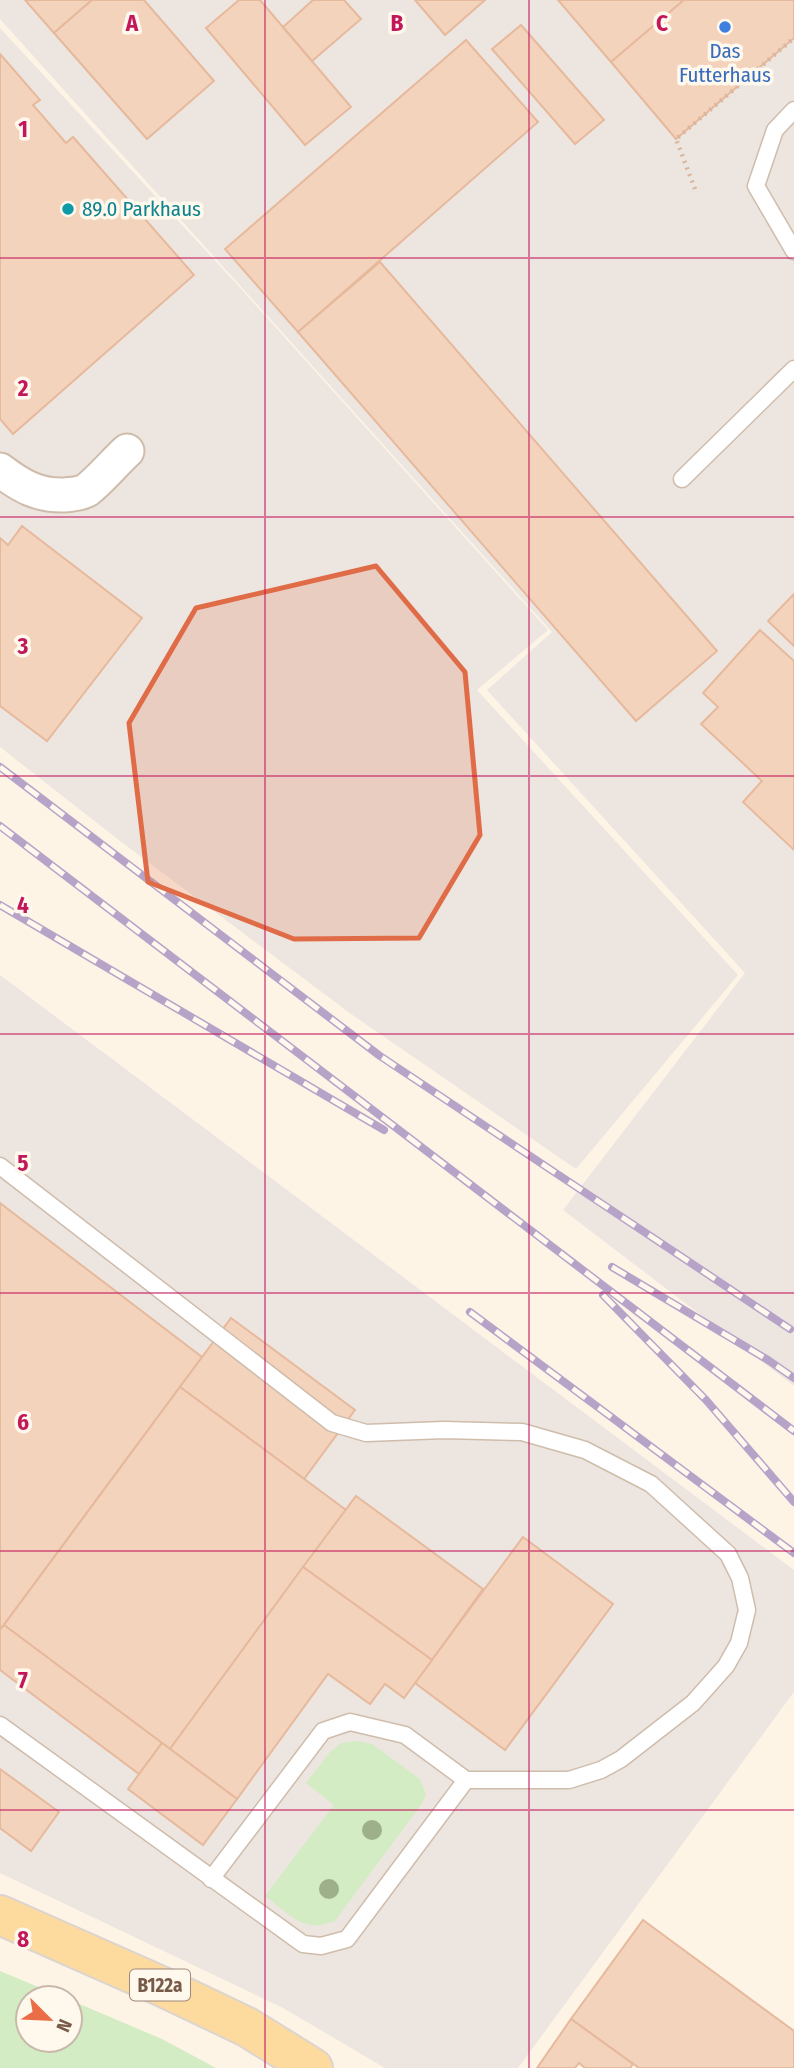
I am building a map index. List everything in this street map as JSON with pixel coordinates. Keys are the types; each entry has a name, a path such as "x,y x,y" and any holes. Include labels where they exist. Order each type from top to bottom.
{"main road":[{"name":"B122a","path":"0,1915 163,1986 247,2027 313,2068"}],"street":[{"path":"0,470 18,484 32,490 48,495 72,494 86,490 127,451"}],"lane":[{"path":"794,110 775,130 756,186 794,251"},
{"path":"682,479 794,369"},
{"path":"0,1166 332,1423 366,1433 444,1430 522,1433 585,1450 651,1484 727,1553 740,1578 747,1610 738,1643 726,1665 693,1703 621,1759 601,1770 569,1780 466,1780 405,1735 350,1722 337,1724 323,1731 211,1880"},
{"path":"0,1725 303,1944 321,1946 346,1939 466,1780"}],"path":[{"path":"695,189 676,139 794,38"}],"highlighted area":[{"path":"376,566 465,672 480,835 419,938 294,939 148,882 129,723 196,608"}],"shaded area":[{"path":"0,0 794,0 794,1386 563,1210 745,973 487,690 552,632 0,19"},
{"path":"0,28 233,280 548,630 477,690 738,975 576,1169 351,1014 120,841 0,747"},
{"path":"0,975 794,1570 794,1692 518,2068 385,2068 283,2008 0,1873"}],"green space":[{"path":"358,1741 372,1744 420,1779 426,1795 335,1921 305,1924 265,1896 334,1805 306,1783 330,1752 341,1743"},
{"path":"0,1971 31,1984 14,1984 14,2054 84,2054 84,2006 162,2039 216,2068 0,2068"}],"building":[{"path":"25,0 92,0 54,33"},
{"path":"92,0 144,0 214,81 147,139 54,33"},
{"path":"239,0 260,0 351,107 305,145 206,28"},
{"path":"313,0 344,0 361,19 312,61 283,27"},
{"path":"415,0 485,0 445,35"},
{"path":"558,0 684,0 611,62"},
{"path":"684,0 794,0 794,38 676,139 611,62"},
{"path":"521,25 604,120 575,144 492,49"},
{"path":"466,40 538,122 298,332 225,249"},
{"name":"89.0 Parkhaus","path":"0,54 40,100 33,105 66,143 73,137 194,275 13,434 0,419"},
{"path":"380,262 717,651 636,721 298,332"},
{"path":"22,526 142,618 47,741 0,706 0,538 8,545"},
{"path":"794,594 794,646 768,621"},
{"path":"760,630 794,661 794,850 743,802 762,781 701,724 718,707 703,693"},
{"path":"0,1203 202,1357 0,1630"},
{"path":"231,1318 355,1410 304,1479 180,1387"},
{"path":"180,1387 346,1510 170,1749 4,1625"},
{"path":"356,1496 483,1589 432,1660 303,1567"},
{"path":"523,1537 613,1604 505,1750 415,1683"},
{"path":"303,1567 432,1660 404,1698 385,1684 370,1704 328,1674 237,1799 170,1749"},
{"path":"4,1625 162,1743 139,1774 0,1670 0,1630"},
{"path":"162,1743 237,1799 203,1845 128,1789"},
{"path":"0,1769 59,1812 31,1851 0,1828"},
{"path":"643,1920 794,2031 794,2068 639,2068 571,2019"},
{"path":"571,2019 633,2064 630,2068 585,2068 579,2063 575,2068 537,2068"}],"railway":[{"path":"0,767 380,1056 790,1329"},
{"path":"0,826 794,1431"},
{"path":"0,905 384,1130"},
{"path":"612,1267 794,1378"},
{"path":"603,1295 706,1400 794,1502"},
{"path":"470,1312 794,1553"}],"place":[{"name":"Das Futterhaus","path":"725,27"},
{"name":"89.0 Parkhaus","path":"68,209"}]}
